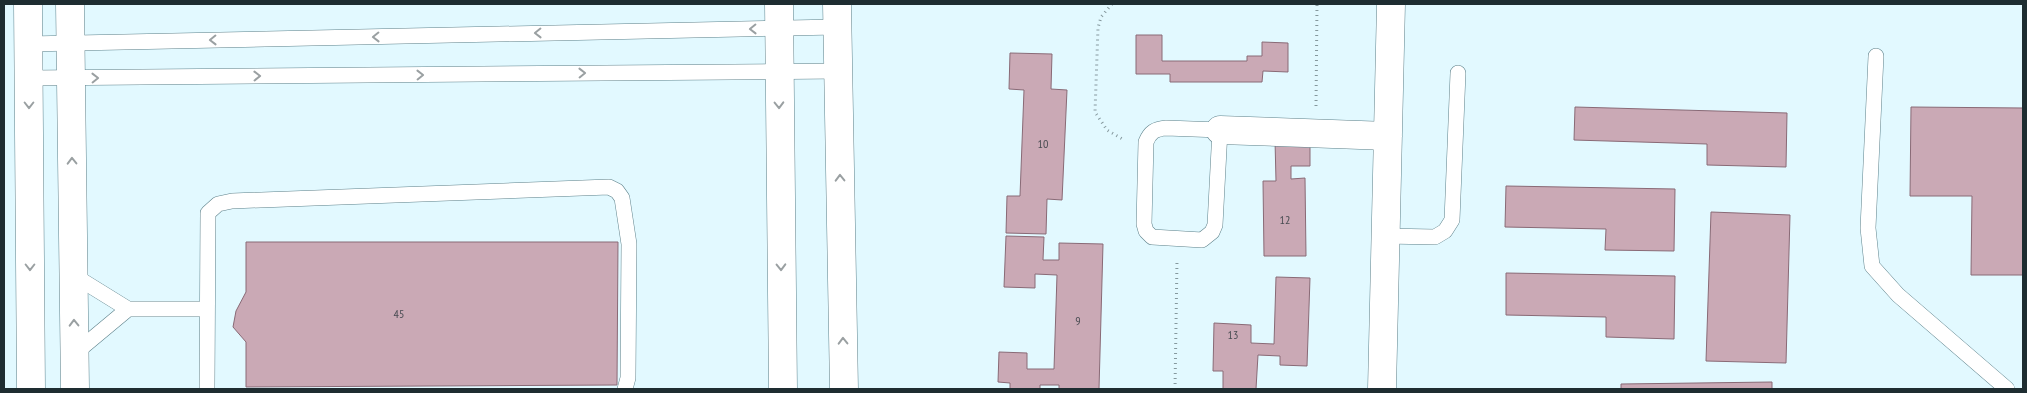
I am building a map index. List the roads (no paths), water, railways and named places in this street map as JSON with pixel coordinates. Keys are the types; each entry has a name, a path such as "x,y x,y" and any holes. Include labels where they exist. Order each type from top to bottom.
{"street":[{"path":"28,4 31,389"},
{"path":"70,4 75,389"},
{"path":"1382,389 1391,4"},
{"path":"779,16 783,389"},
{"path":"837,16 844,389"},
{"path":"1220,130 1388,136"}],"lane":[{"path":"28,44 779,16 837,16"},
{"path":"1876,56 1868,228 1872,266 1898,295 2008,389"},
{"path":"28,78 838,71"},
{"path":"1385,236 1434,237 1446,231 1452,220 1454,208 1458,72"},
{"path":"1157,129 1220,130 1215,225 1212,232 1202,240 1152,236 1146,231 1144,224 1146,142 1149,134 1157,129"},
{"path":"207,389 208,213 212,208 224,202 609,187 617,191 622,198 629,244 628,378 625,389"},
{"path":"73,275 128,309 207,309"},
{"path":"74,354 128,309"}]}
